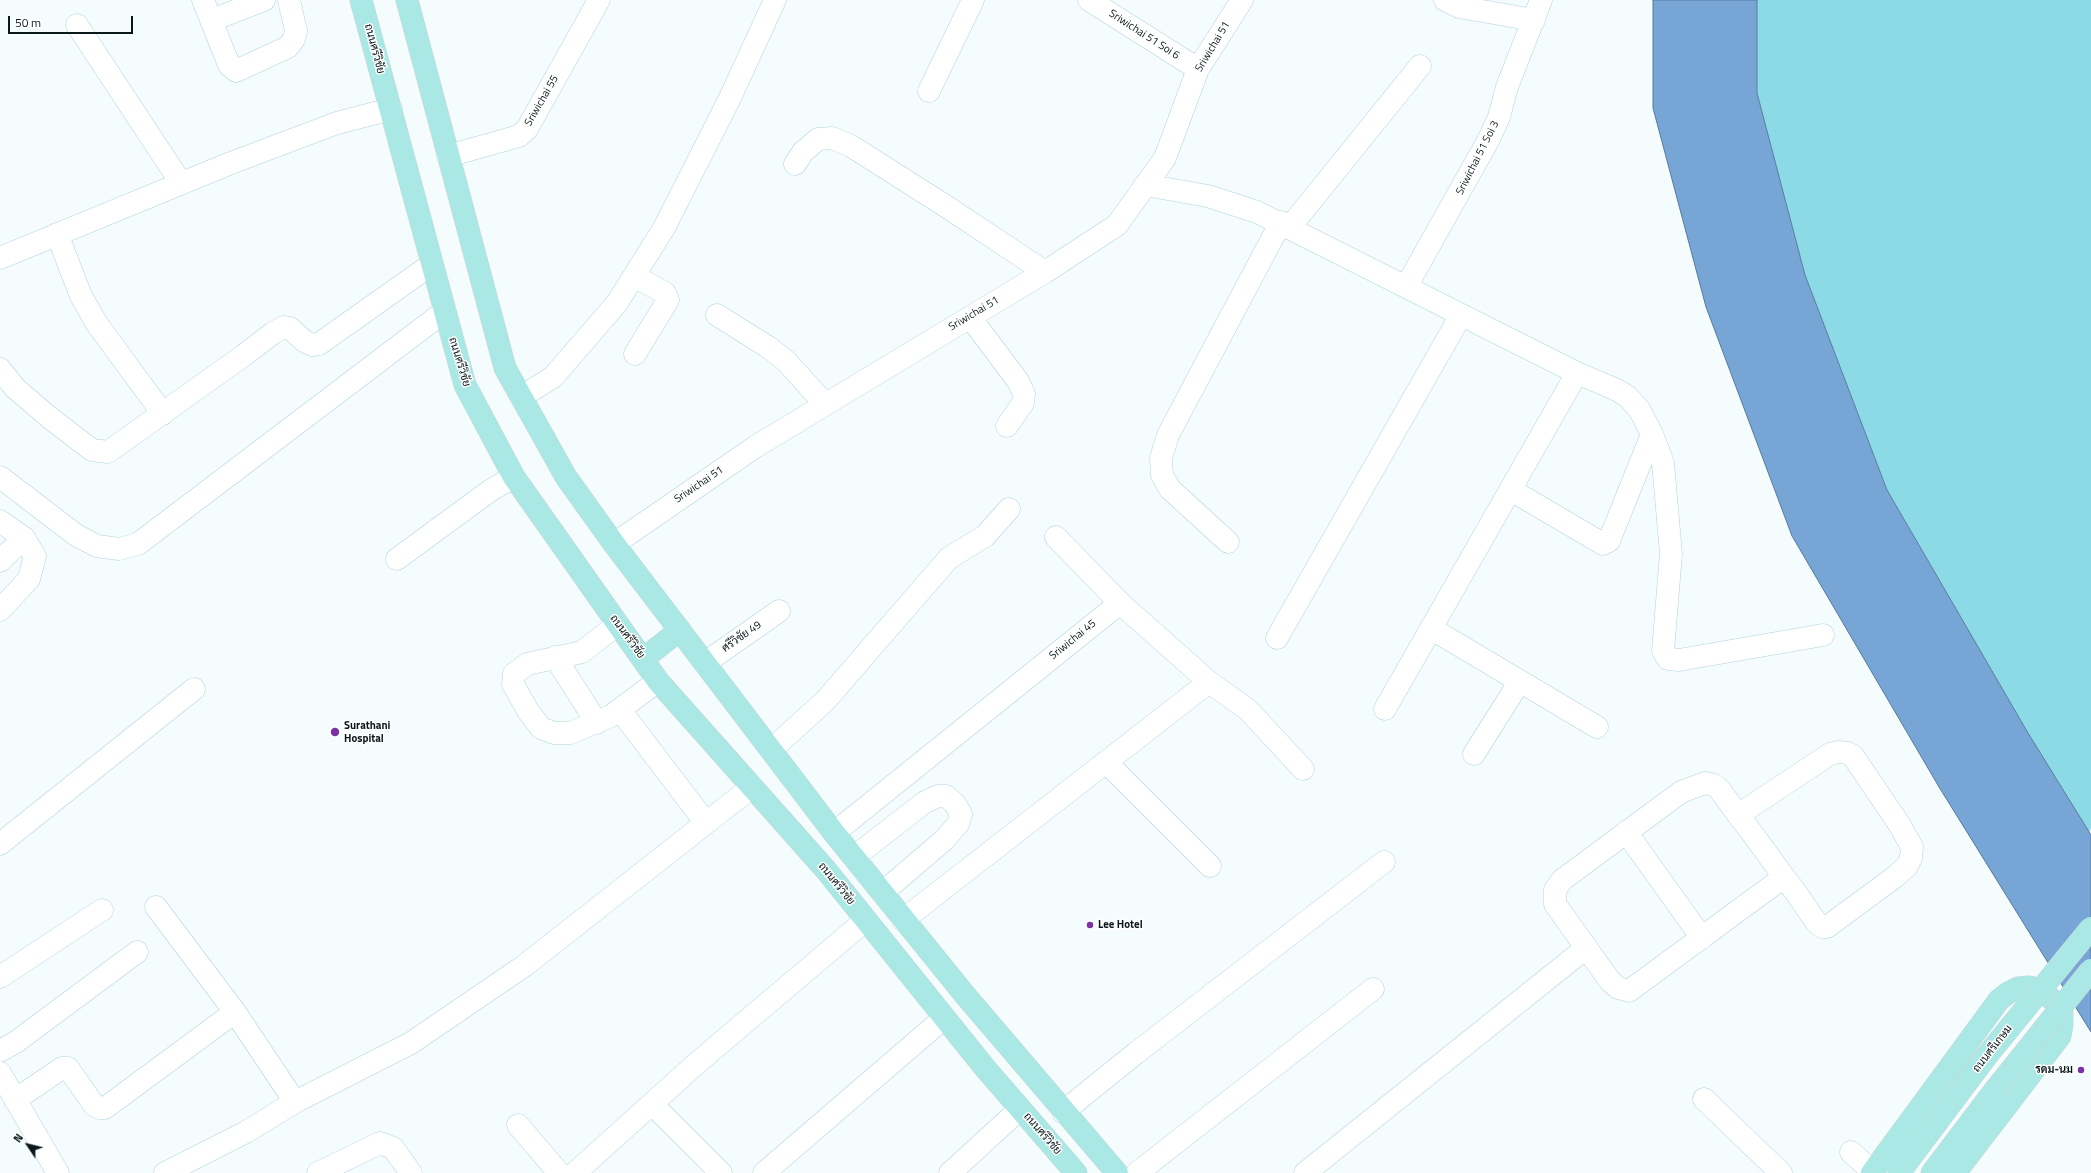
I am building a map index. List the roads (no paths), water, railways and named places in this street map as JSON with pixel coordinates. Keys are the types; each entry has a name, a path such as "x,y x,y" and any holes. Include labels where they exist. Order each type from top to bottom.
{"main road":[{"name":"ถนนศรีวิชัย","path":"361,0 464,385 514,477 658,680 826,870 944,1018 1076,1173"},
{"path":"407,0 505,368 566,477 614,544 834,833 903,920 1063,1112 1117,1173"},
{"path":"643,659 680,630"},
{"name":"ถนนศรีเกษม","path":"1899,1173 1985,1058 2091,928"},
{"path":"1932,1173 1995,1090 2091,970"},
{"path":"1872,1172 1999,1000 2008,992 2018,988 2030,987 2040,989 2058,1004 2062,1014 2060,1036 1955,1173"}],"street":[{"path":"203,0 229,65 236,71 288,47 294,39 296,31 289,0"},
{"path":"212,20 264,0"},
{"name":"Sriwichai 55","path":"448,156 519,136 527,129 599,0"},
{"path":"521,397 553,377 617,303 671,215 730,98 775,0"},
{"path":"929,91 973,0"},
{"name":"Sriwichai 51 Soi 6","path":"1089,0 1198,69"},
{"name":"Sriwichai 51","path":"614,544 754,447 1045,272 1117,225 1165,158 1198,69 1242,0"},
{"path":"1445,0 1459,7 1534,20"},
{"name":"Sriwichai 51 Soi 3","path":"1406,287 1489,139 1541,0"},
{"path":"77,25 181,183"},
{"path":"1228,542 1170,489 1162,475 1161,458 1168,435 1285,225 1420,66"},
{"path":"0,258 181,183 337,123 390,109"},
{"path":"795,164 802,152 818,139 832,138 851,146 1045,272"},
{"path":"1145,185 1187,192 1234,204 1285,225 1461,315 1577,373 1617,390 1628,397 1639,409 1652,434 1662,463 1670,531 1671,554 1663,652 1666,656 1673,660 1680,660 1824,635"},
{"path":"57,234 81,296 97,324 164,414"},
{"path":"0,369 32,404 92,450 108,452 164,414 284,327 290,328 304,341 312,345 319,344 432,264"},
{"path":"634,276 665,293 668,300 635,354"},
{"path":"0,477 76,535 96,546 119,549 138,544 445,311"},
{"path":"717,315 768,347 786,361 825,404"},
{"path":"1277,638 1461,315"},
{"path":"970,317 1018,381 1024,394 1023,403 1007,426"},
{"path":"1385,709 1577,373"},
{"path":"1511,490 1603,544 1609,541 1652,434"},
{"path":"397,560 491,490 514,477"},
{"path":"771,750 824,701 950,558 985,536 1009,509"},
{"path":"0,521 24,538 35,556 29,579 0,610"},
{"path":"0,561 24,538"},
{"path":"1056,538 1120,603 1209,682 1248,709 1303,769"},
{"name":"Sriwichai 45","path":"834,833 1120,603"},
{"name":"ศรีวิชัย 49","path":"705,663 779,611"},
{"path":"618,624 582,652 527,664 514,674 513,684 528,711 541,728 554,733 570,733 597,724 620,710 658,680"},
{"path":"1432,629 1596,727"},
{"path":"555,657 597,724"},
{"path":"1474,754 1520,681"},
{"path":"903,920 1209,682"},
{"path":"0,844 194,689"},
{"path":"620,710 706,823"},
{"path":"1738,815 1830,754 1839,752 1848,753 1853,756 1899,824 1912,847 1911,858 1907,866 1827,927 1822,927 1816,922 1784,877 1738,815 1720,790 1714,785 1705,783 1681,792 1562,880 1555,890 1555,904 1610,981 1618,988 1629,991 1784,877"},
{"path":"1106,762 1210,866"},
{"path":"165,1173 246,1132 295,1102 411,1043 518,970 752,787"},
{"path":"854,857 925,802 938,796 946,796 955,804 960,814 958,824 944,840 882,893"},
{"path":"1626,832 1702,938"},
{"path":"1063,1112 1136,1053 1384,862"},
{"path":"156,907 235,1012 295,1102"},
{"path":"0,977 102,910"},
{"path":"575,1173 697,1063 866,920"},
{"path":"1305,1173 1586,948"},
{"path":"0,1051 16,1042 137,952"},
{"path":"1137,1173 1373,988"},
{"path":"15,1100 62,1068 68,1068 94,1105 99,1108 105,1108 235,1012"},
{"path":"764,1173 944,1018"},
{"path":"0,1072 58,1173"},
{"path":"1704,1100 1781,1173"},
{"path":"652,1104 721,1173"},
{"path":"950,1173 1020,1109"},
{"path":"518,1125 560,1173"},
{"path":"318,1173 380,1143 393,1148 411,1173"},
{"path":"1851,1152 1872,1172"}],"place":[{"name":"Surathani Hospital","path":"335,732"},
{"name":"Lee Hotel","path":"1090,925"},
{"name":"รดม-นม","path":"2081,1070"}]}
